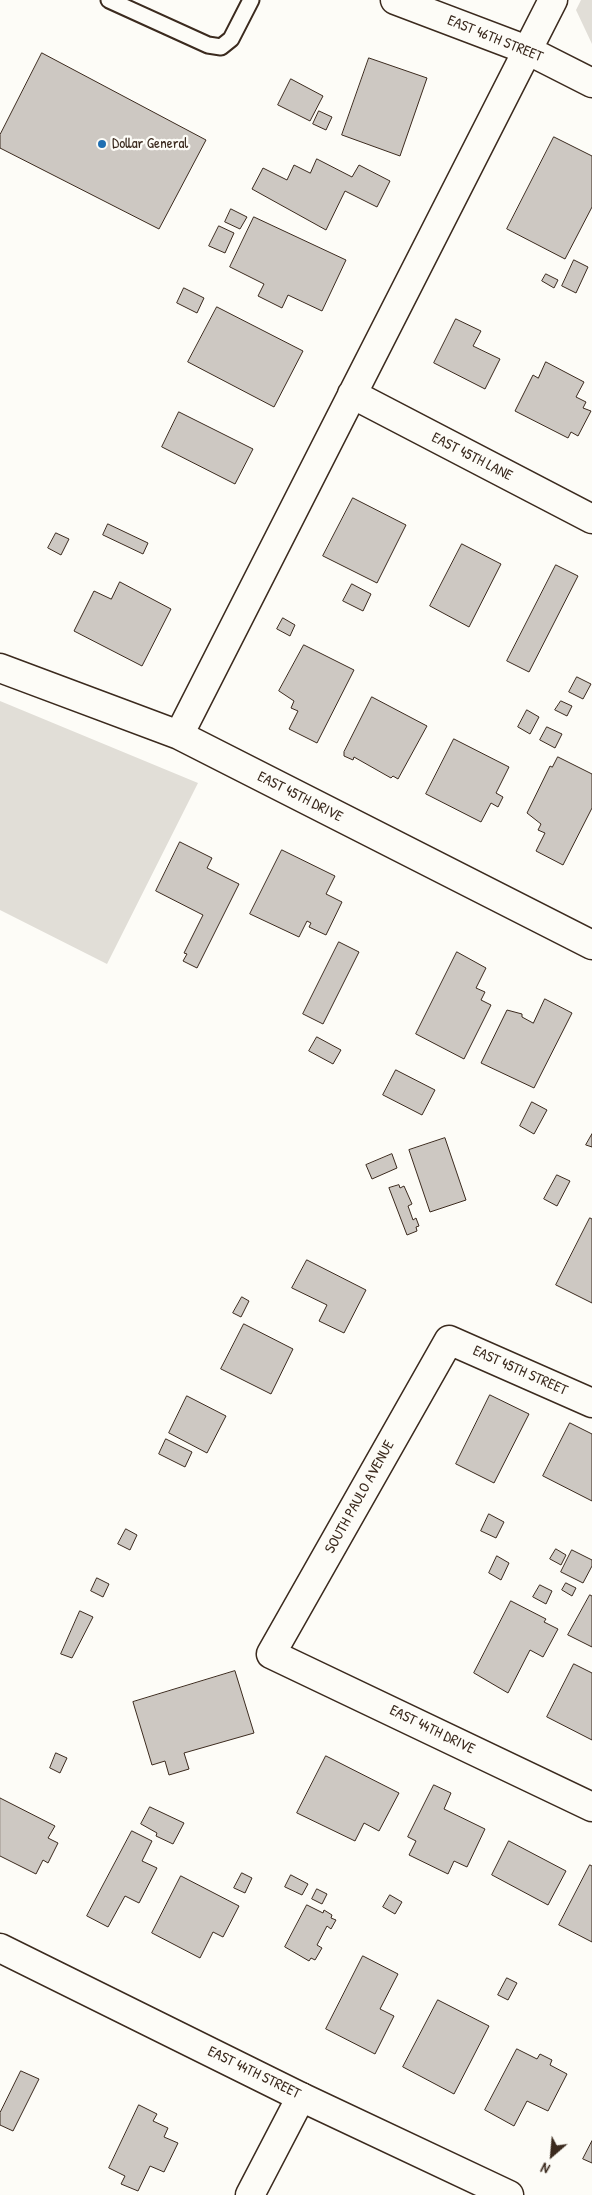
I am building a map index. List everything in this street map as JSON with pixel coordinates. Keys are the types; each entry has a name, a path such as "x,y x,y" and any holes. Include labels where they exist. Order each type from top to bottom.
{"street":[{"name":"EAST 46TH STREET","path":"395,0 527,50 592,83"},
{"path":"179,735 553,0"},
{"name":"EAST 45TH LANE","path":"352,394 592,519"},
{"name":"EAST 45TH DRIVE","path":"0,668 179,735 592,945"},
{"name":"EAST 45TH STREET","path":"449,1340 592,1403"},
{"name":"SOUTH PAULO AVENUE","path":"271,1654 449,1340"},
{"name":"EAST 44TH DRIVE","path":"271,1654 592,1807"},
{"name":"EAST 44TH STREET","path":"0,1948 301,2097 509,2195"},
{"path":"250,2195 301,2097"}],"lane":[{"path":"108,0 208,45 221,47 231,40 251,0"}],"shaded area":[{"path":"581,0 592,0 592,44 576,10"},
{"path":"0,701 198,783 107,964 0,910"}],"building":[{"name":"Dollar General","path":"42,53 206,140 159,229 0,148 0,135"},
{"path":"369,58 427,78 400,156 342,135"},
{"path":"291,79 323,96 310,121 278,105"},
{"path":"319,111 332,117 326,130 313,124"},
{"path":"554,137 592,156 592,207 565,259 507,229"},
{"path":"317,159 352,177 359,165 390,181 377,207 345,191 326,230 252,189 263,168 287,180 294,165 310,173"},
{"path":"231,209 247,217 240,229 225,222"},
{"path":"254,217 346,260 322,311 288,295 282,308 258,296 264,284 230,267"},
{"path":"219,226 234,233 225,253 209,246"},
{"path":"574,260 588,267 576,293 562,286"},
{"path":"546,274 558,280 554,288 542,281"},
{"path":"184,288 204,298 197,313 177,303"},
{"path":"217,307 303,351 274,407 188,362"},
{"path":"456,319 481,331 473,346 500,359 485,389 434,363"},
{"path":"546,362 584,382 576,397 586,402 583,408 591,411 578,436 571,432 568,438 515,411 533,375 538,378"},
{"path":"179,412 253,449 235,484 162,447"},
{"path":"353,498 406,525 377,583 323,556"},
{"path":"108,524 148,543 143,554 103,535"},
{"path":"56,533 69,539 61,555 48,548"},
{"path":"462,544 501,564 469,627 430,606"},
{"path":"556,565 578,576 529,672 507,661"},
{"path":"120,582 171,609 142,666 74,631 94,591 111,599"},
{"path":"352,584 371,594 363,611 343,601"},
{"path":"283,618 295,625 290,636 277,629"},
{"path":"304,645 354,670 317,743 289,729 298,711 291,708 294,701 279,691"},
{"path":"577,677 591,684 583,699 569,692"},
{"path":"372,697 427,726 398,779 393,776 391,778 354,757 353,760 344,756 344,752"},
{"path":"561,701 572,706 567,716 555,710"},
{"path":"527,710 539,717 530,734 518,727"},
{"path":"547,727 562,734 555,748 540,740"},
{"path":"454,739 509,767 496,793 503,797 498,807 491,803 481,822 426,794"},
{"path":"558,757 592,774 592,808 563,865 536,851 545,833 538,830 541,824 527,813 550,766 552,767"},
{"path":"180,842 212,858 207,868 239,884 197,968 183,961 187,954 184,953 203,915 156,891"},
{"path":"282,850 335,876 326,894 342,902 326,935 309,927 311,923 307,921 299,937 250,914"},
{"path":"339,942 359,952 323,1024 303,1014"},
{"path":"457,952 486,968 476,988 485,992 481,1000 491,1005 464,1059 416,1034"},
{"path":"545,999 572,1013 534,1088 481,1063 507,1010 522,1014 522,1017 533,1023"},
{"path":"317,1037 341,1050 333,1064 309,1051"},
{"path":"396,1070 435,1090 422,1115 383,1095"},
{"path":"532,1102 547,1110 534,1134 520,1126"},
{"path":"592,1134 592,1147 586,1145"},
{"path":"445,1138 466,1200 430,1212 409,1150"},
{"path":"392,1154 397,1168 372,1179 366,1165"},
{"path":"557,1175 570,1181 557,1206 544,1199"},
{"path":"399,1185 400,1188 404,1186 412,1204 408,1206 413,1220 416,1218 419,1226 416,1227 417,1231 407,1235 389,1188"},
{"path":"590,1218 592,1219 592,1303 556,1285"},
{"path":"307,1260 366,1290 344,1333 319,1321 327,1305 292,1288"},
{"path":"242,1297 249,1301 241,1317 233,1313"},
{"path":"244,1324 293,1349 271,1394 221,1369"},
{"path":"490,1395 529,1414 494,1483 456,1464"},
{"path":"187,1396 226,1416 207,1453 169,1433"},
{"path":"570,1423 592,1434 592,1501 543,1476"},
{"path":"166,1439 192,1452 185,1467 159,1454"},
{"path":"489,1514 504,1522 496,1538 481,1531"},
{"path":"126,1529 137,1535 130,1550 118,1544"},
{"path":"556,1549 566,1555 561,1565 550,1559"},
{"path":"572,1550 592,1560 592,1566 583,1583 561,1572"},
{"path":"497,1556 509,1563 501,1580 489,1573"},
{"path":"97,1578 109,1584 103,1597 91,1591"},
{"path":"566,1583 576,1588 572,1596 562,1590"},
{"path":"540,1585 552,1591 546,1604 533,1597"},
{"path":"590,1595 592,1596 592,1647 568,1635"},
{"path":"511,1601 546,1619 544,1622 558,1629 543,1657 530,1650 508,1693 474,1673"},
{"path":"80,1611 93,1617 72,1658 61,1654"},
{"path":"574,1664 592,1673 592,1740 547,1717"},
{"path":"235,1671 254,1733 184,1753 189,1769 169,1775 165,1761 152,1765 133,1702"},
{"path":"56,1753 67,1758 60,1773 50,1768"},
{"path":"326,1756 399,1793 379,1831 364,1823 355,1841 297,1813"},
{"path":"434,1785 451,1793 444,1809 485,1829 467,1867 454,1861 448,1874 409,1855 416,1841 408,1837"},
{"path":"0,1798 55,1826 48,1838 58,1843 48,1863 43,1860 36,1874 0,1856"},
{"path":"150,1807 184,1823 173,1844 156,1836 157,1833 141,1824"},
{"path":"132,1831 152,1841 142,1861 157,1868 139,1903 125,1896 108,1927 87,1916"},
{"path":"509,1841 566,1871 548,1905 492,1875"},
{"path":"590,1865 592,1866 592,1942 559,1925"},
{"path":"242,1873 252,1878 245,1893 234,1888"},
{"path":"291,1875 308,1884 302,1895 285,1887"},
{"path":"181,1876 239,1906 223,1937 213,1932 200,1958 152,1933"},
{"path":"317,1889 327,1894 322,1904 312,1899"},
{"path":"390,1895 402,1902 395,1914 383,1907"},
{"path":"307,1905 323,1913 324,1910 332,1915 331,1918 336,1920 331,1929 327,1926 317,1945 322,1948 315,1960 311,1958 309,1961 285,1947"},
{"path":"363,1956 398,1974 380,2009 394,2016 375,2054 326,2029"},
{"path":"507,1978 517,1983 508,2000 498,1995"},
{"path":"438,2000 489,2026 454,2094 403,2067"},
{"path":"517,2049 537,2059 540,2054 552,2060 550,2065 567,2074 548,2111 527,2101 514,2126 485,2110"},
{"path":"21,2071 39,2079 13,2131 0,2125 0,2113"},
{"path":"139,2105 157,2114 153,2121 168,2128 164,2137 178,2143 164,2172 150,2166 138,2191 121,2184 125,2176 109,2168"},
{"path":"592,2141 592,2163 583,2159"}],"place":[{"name":"Dollar General","path":"102,144"}]}
